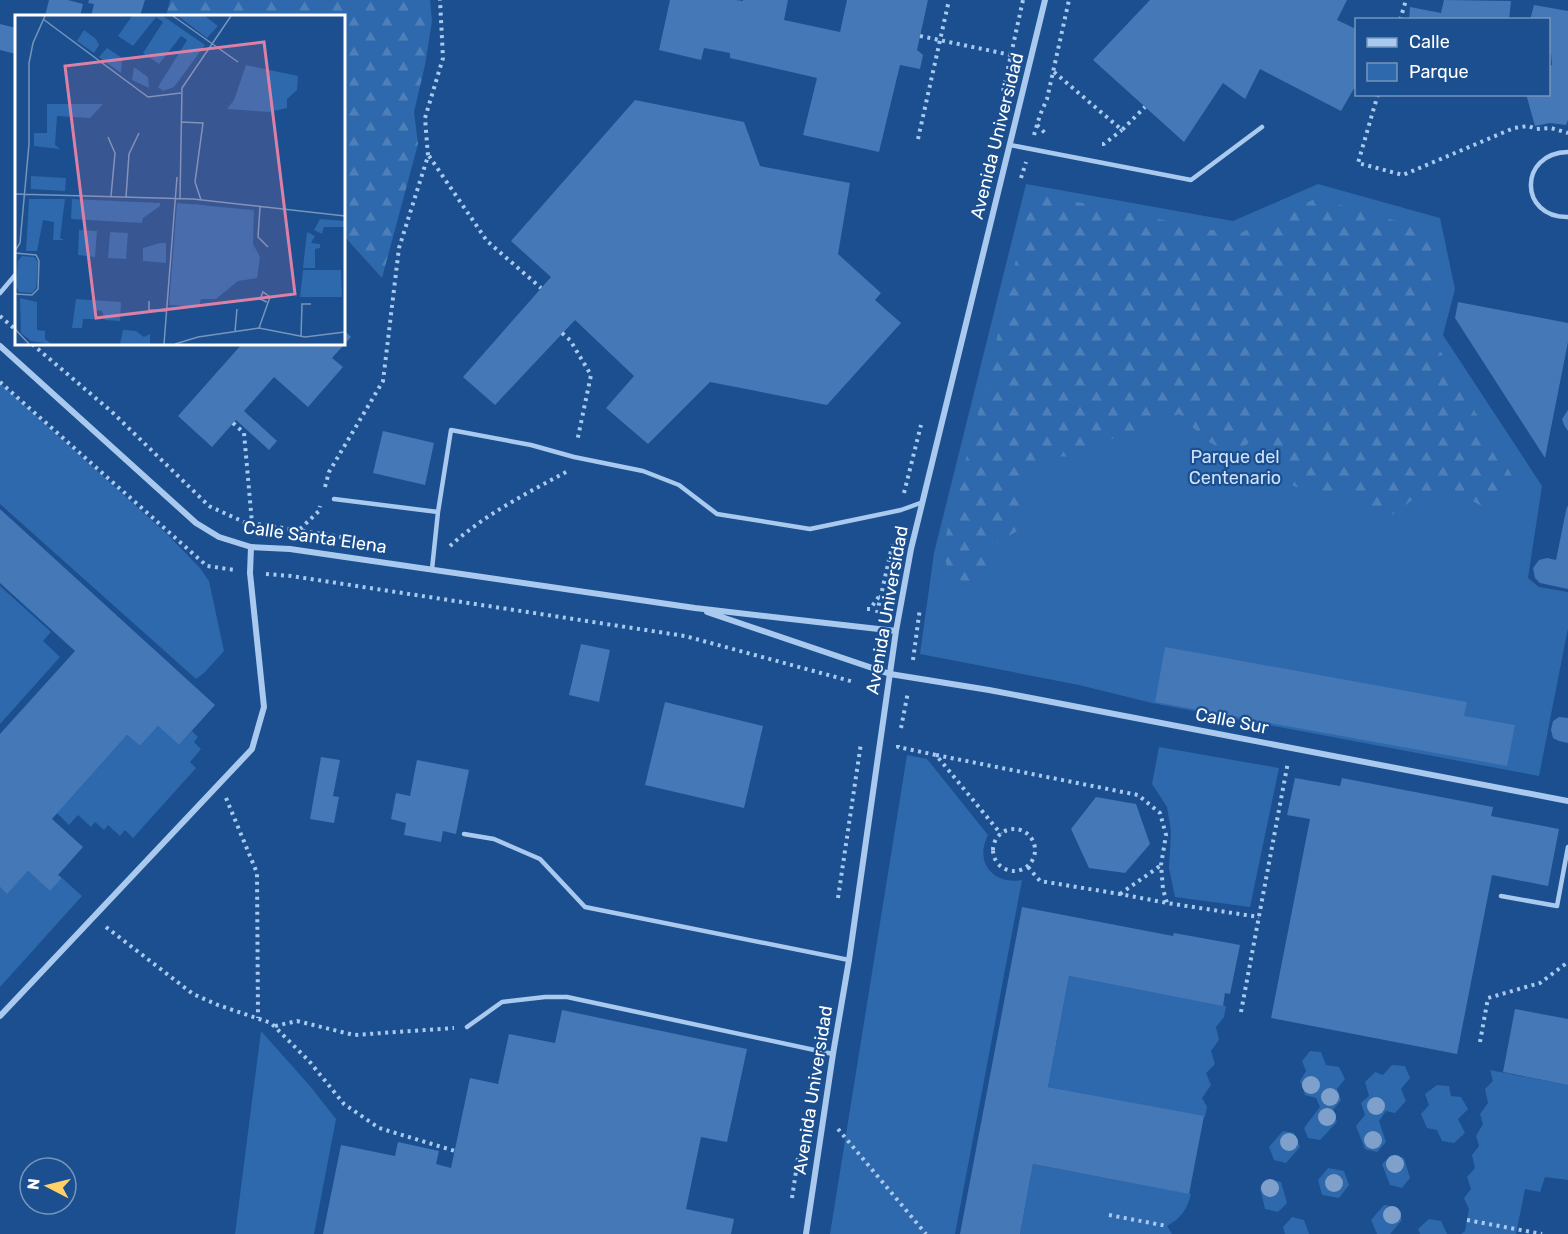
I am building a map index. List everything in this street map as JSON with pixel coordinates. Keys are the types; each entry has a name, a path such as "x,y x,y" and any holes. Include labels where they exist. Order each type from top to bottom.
{"street":[{"name":"Avenida Universidad","path":"806,1234 832,1054 849,960 896,631 911,549 1045,0"},
{"name":"Calle Santa Elena","path":"0,346 196,523 219,537 251,547 290,549 695,608 896,631"},
{"path":"0,1016 252,749 264,707 250,573 251,547"},
{"name":"Calle Santa Elena","path":"695,608 890,674"},
{"name":"Calle Sur","path":"890,674 988,690 1568,801"}],"lane":[{"path":"1010,145 1191,180 1262,127"},
{"path":"1568,152 1557,152 1545,158 1536,167 1531,179 1532,192 1537,204 1546,213 1558,218 1568,217"},
{"path":"0,293 15,275"},
{"path":"432,569 451,430 531,445 643,471 679,485 717,514 810,529 901,510 923,502"},
{"path":"334,498 438,512"},
{"path":"464,834 494,839 540,859 585,907 849,960"},
{"path":"1501,896 1557,906 1568,847"},
{"path":"467,1027 502,1002 567,997 832,1054"}],"path":[{"path":"323,494 329,472 383,381 399,248 428,156 425,118 443,58 440,0"},
{"path":"918,139 949,0"},
{"path":"1020,181 1047,99 1070,0"},
{"path":"1401,18 1406,0"},
{"path":"920,36 1011,55"},
{"path":"1054,72 1122,130"},
{"path":"1377,96 1358,163 1403,175 1514,129 1528,126 1536,129 1551,128 1568,133"},
{"path":"1093,143 1104,144 1145,108"},
{"path":"1037,125 1049,136"},
{"path":"428,156 487,241 541,288"},
{"path":"0,316 15,329"},
{"path":"434,551 443,552 462,536 518,498 568,471 574,456 591,375 570,340 562,333"},
{"path":"33,345 112,412 209,506 244,522 374,542"},
{"path":"233,423 244,433 252,523 251,547"},
{"path":"290,549 300,530 319,511 321,502"},
{"path":"860,609 870,609 882,592"},
{"path":"920,603 911,677 898,747 1138,795 1160,813 1166,835 1161,865 1167,903"},
{"path":"1241,1012 1291,748"},
{"path":"936,755 1001,834"},
{"path":"220,783 257,873 258,1018"},
{"path":"1019,829 1028,833 1034,841 1036,850 1034,859 1028,867 1020,872 1010,872 995,860 993,851 995,841 1001,834 1019,829"},
{"path":"1120,894 1161,865"},
{"path":"1028,867 1040,881 1259,917"},
{"path":"94,917 193,994 271,1023 309,1061 344,1104 379,1128 455,1152"},
{"path":"1480,1042 1488,998 1540,983 1568,962"},
{"path":"274,1026 297,1021 354,1035 467,1027"},
{"path":"825,1113 926,1234"},
{"path":"1109,1215 1167,1226"},
{"path":"1467,1220 1542,1234"}],"green space":[{"path":"170,0 430,0 432,21 414,112 418,144 382,278 345,237 345,15 166,15"},
{"name":"Parque del Centenario","path":"1026,184 1233,221 1318,184 1440,218 1455,289 1443,335 1542,486 1528,578 1539,587 1568,592 1568,628 1539,776 1152,703 1079,685 920,654 934,553"},
{"path":"1034,193 1236,235 1317,198 1431,231 1431,335 1519,488 1485,508 1447,486 1419,495 1385,520 1363,495 1324,500 1288,483 1269,452 1254,439 1233,455 1207,441 1179,414 1144,430 1115,437 1087,457 1041,456 1024,484 1022,528 990,547 985,575 965,584 947,567 943,547"},
{"path":"0,383 167,534 200,568 209,581 224,651 196,679 0,504"},
{"path":"0,586 51,632 43,641 60,657 0,724"},
{"path":"158,726 179,745 192,731 198,737 194,742 201,749 190,762 196,768 133,838 125,830 120,836 108,825 104,830 95,822 91,827 78,815 69,825 57,813 127,735 140,746"},
{"path":"1159,747 1279,768 1250,907 1175,897 1169,868 1171,831 1167,807 1152,784"},
{"path":"907,755 927,759 988,835 983,854 989,870 1002,879 1022,880 955,1234 830,1234"},
{"path":"28,871 50,891 62,878 82,896 0,987 0,887 7,893"},
{"path":"1069,976 1226,1006 1224,1017 1216,1027 1219,1040 1211,1051 1215,1064 1206,1073 1211,1085 1202,1098 1207,1107 1205,1117 1048,1087"},
{"path":"261,1031 336,1119 314,1234 235,1234"},
{"path":"1310,1051 1321,1052 1326,1065 1339,1067 1345,1079 1337,1089 1341,1100 1333,1110 1337,1122 1320,1140 1308,1138 1304,1128 1320,1107 1316,1098 1305,1095 1300,1081 1306,1071 1302,1061"},
{"path":"1392,1065 1405,1066 1410,1078 1401,1089 1406,1101 1395,1113 1386,1111 1379,1121 1386,1142 1377,1152 1365,1149 1356,1126 1365,1115 1361,1103 1369,1096 1365,1082 1375,1072 1383,1075"},
{"path":"1490,1070 1568,1085 1568,1180 1545,1177 1540,1192 1525,1189 1516,1234 1461,1234 1465,1231 1469,1209 1464,1198 1471,1189 1467,1177 1475,1168 1472,1155 1479,1146 1476,1136 1483,1124 1480,1114 1488,1103 1485,1089 1493,1081"},
{"path":"1437,1085 1449,1086 1451,1096 1461,1097 1468,1109 1458,1119 1465,1133 1454,1143 1442,1141 1437,1130 1427,1128 1421,1114 1429,1105 1425,1094"},
{"path":"1283,1131 1294,1133 1300,1147 1286,1163 1274,1160 1269,1147"},
{"path":"1391,1155 1404,1158 1410,1178 1402,1188 1390,1185 1382,1164"},
{"path":"1033,1164 1191,1194 1183,1213 1167,1226 1172,1234 1020,1234"},
{"path":"1328,1168 1344,1171 1349,1185 1339,1198 1322,1195 1318,1180"},
{"path":"1269,1179 1281,1182 1287,1203 1278,1212 1265,1209 1260,1188"},
{"path":"1384,1205 1397,1207 1402,1220 1390,1234 1377,1234 1371,1220"},
{"path":"1292,1217 1304,1220 1309,1234 1285,1234 1283,1227"},
{"path":"1429,1219 1441,1221 1447,1234 1420,1234 1418,1229"}],"building":[{"path":"49,0 68,0 83,4 80,15 45,15"},
{"path":"89,0 145,0 140,15 91,15 94,4 88,3"},
{"path":"670,0 788,0 784,20 840,32 847,0 928,0 917,50 923,55 920,69 900,65 879,152 803,135 817,78 730,58 730,53 704,48 701,60 659,50"},
{"path":"1150,0 1347,0 1337,20 1355,29 1355,87 1341,111 1260,69 1245,99 1223,83 1184,142 1093,60"},
{"path":"1444,0 1511,1 1509,18 1409,18 1410,7 1441,13"},
{"path":"1534,5 1568,11 1568,120 1566,125 1550,123 1535,126 1527,96 1550,96 1550,66 1552,65 1550,18 1531,18"},
{"path":"0,24 15,28 15,54 0,50"},
{"path":"635,100 744,122 760,166 850,183 838,254 881,293 875,300 901,323 827,405 710,382 648,444 606,408 634,376 575,320 495,405 463,377 551,277 511,241"},
{"path":"1458,302 1568,323 1568,342 1545,458 1455,318"},
{"path":"345,331 351,337 345,344"},
{"path":"241,345 344,345 332,358 343,367 308,407 274,377 244,411 277,441 269,450 236,420 212,447 178,416"},
{"path":"1568,410 1568,431 1562,419"},
{"path":"383,431 434,443 425,485 373,473"},
{"path":"1567,506 1568,589 1540,583 1535,578 1533,568 1539,560 1547,558 1556,560"},
{"path":"0,509 215,705 179,745 158,726 140,746 127,735 52,819 83,847 58,875 62,878 50,891 28,871 7,894 0,887 0,734 75,651 0,583"},
{"path":"581,644 610,650 599,702 569,695"},
{"path":"1165,647 1467,702 1464,716 1515,725 1507,766 1155,702"},
{"path":"665,702 763,726 744,808 645,785"},
{"path":"1559,717 1568,718 1568,743 1553,738 1551,730 1553,721"},
{"path":"321,757 340,760 333,796 339,797 334,823 310,819"},
{"path":"417,760 469,770 456,834 443,831 441,842 404,835 406,823 391,819 396,793 410,796"},
{"path":"1295,778 1340,786 1342,778 1493,807 1491,816 1559,829 1548,886 1492,875 1457,1054 1271,1018 1310,819 1287,815"},
{"path":"1096,797 1136,804 1150,844 1125,873 1089,868 1071,829"},
{"path":"1022,907 1173,936 1174,933 1240,945 1230,994 1225,993 1223,1006 1069,976 1048,1087 1204,1116 1189,1194 1033,1164 1020,1234 960,1234"},
{"path":"1515,1009 1568,1019 1568,1085 1503,1072"},
{"path":"562,1010 747,1049 727,1142 701,1137 686,1209 734,1219 731,1234 323,1234 341,1145 395,1156 398,1142 439,1151 436,1164 451,1168 470,1078 498,1084 509,1034 555,1043"}]}
